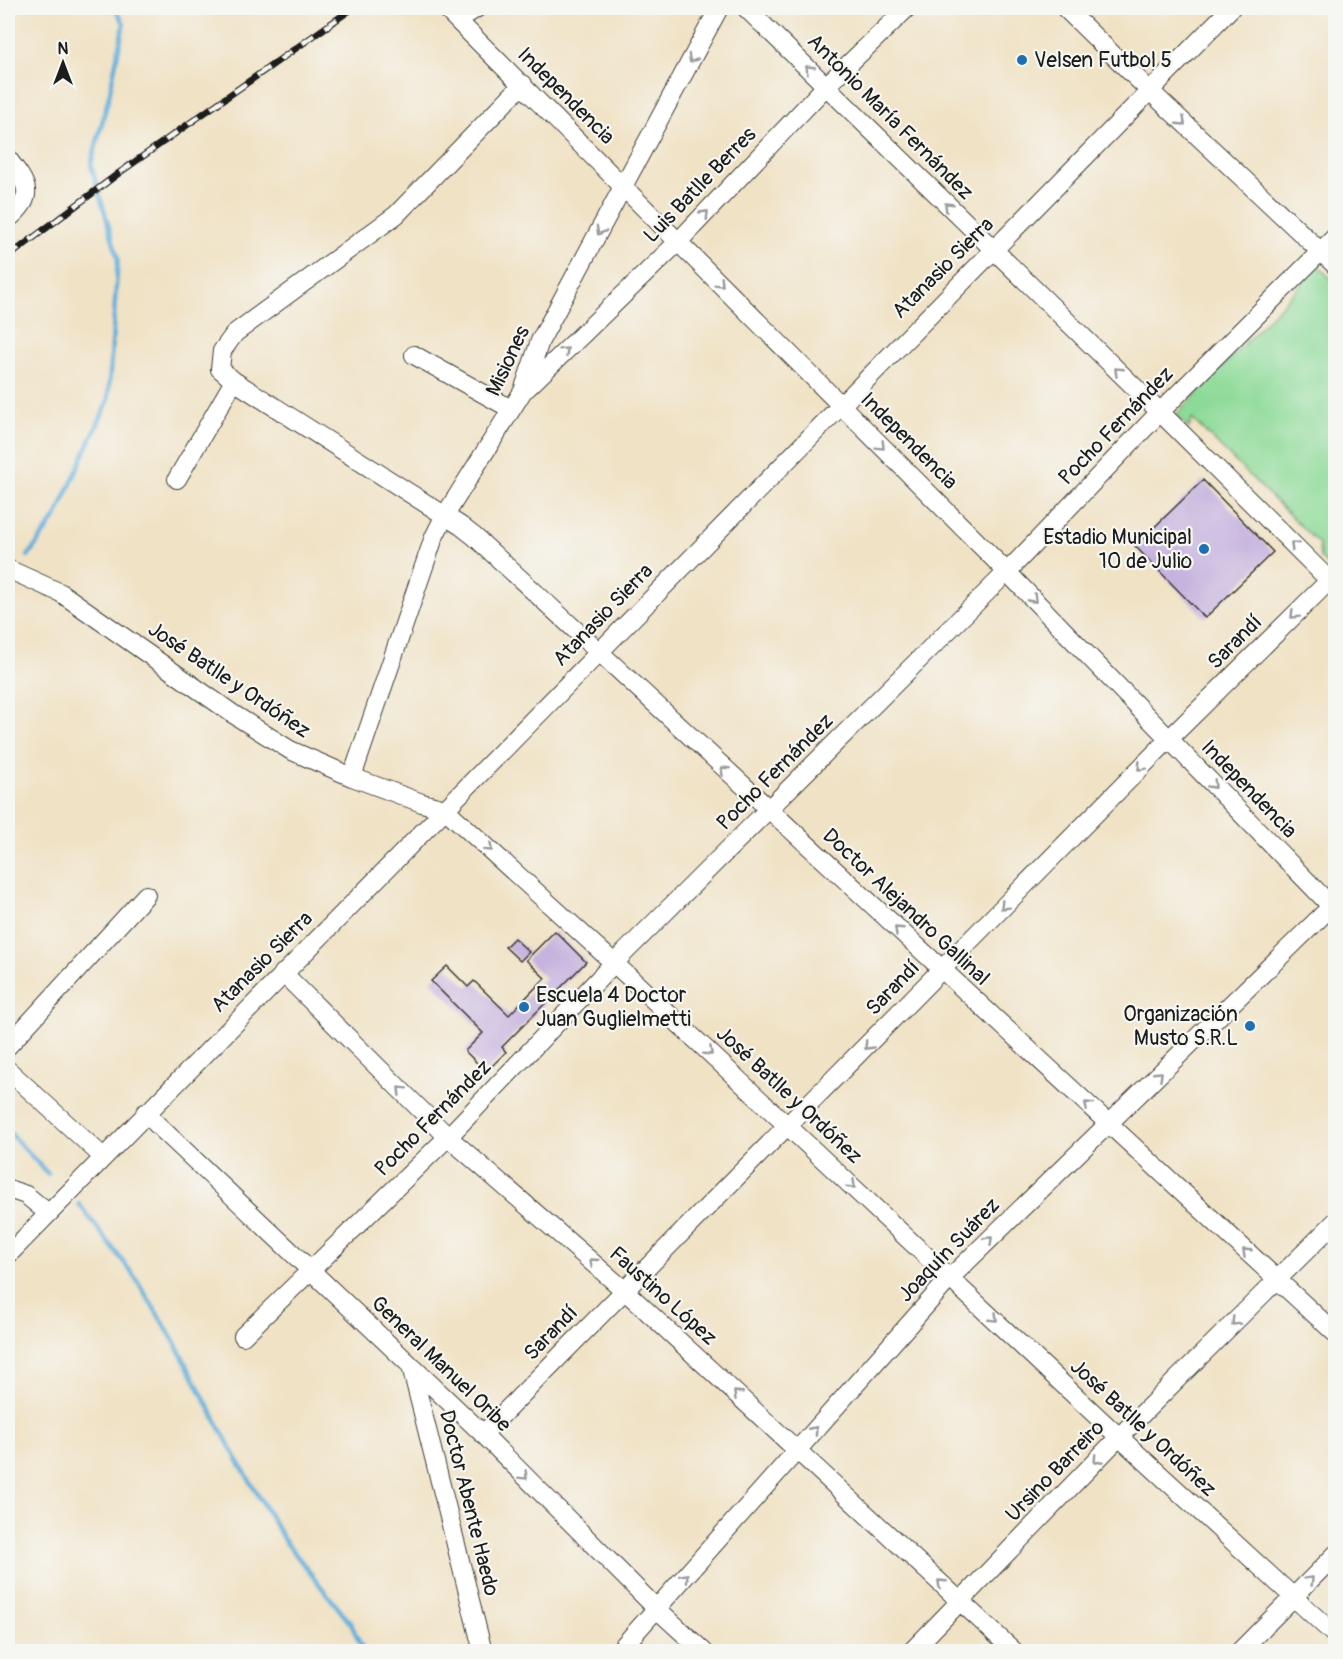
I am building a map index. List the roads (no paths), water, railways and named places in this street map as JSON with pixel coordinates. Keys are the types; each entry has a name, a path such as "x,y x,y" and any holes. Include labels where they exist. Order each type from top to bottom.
{"street":[{"path":"452,14 477,8"},
{"name":"Misiones","path":"352,777 428,552 444,517 523,391 540,342 719,8"},
{"name":"Antonio María Fernández","path":"747,8 1333,580"},
{"name":"Luis Batlle Berres","path":"523,391 678,242 826,86 907,8"},
{"path":"1065,8 1335,266"},
{"name":"Atanasio Sierra","path":"8,1255 840,404 1231,8"},
{"name":"Independencia","path":"452,14 1007,572 1334,907"},
{"path":"177,479 234,381 220,369 222,351 235,333 396,215 523,84"},
{"path":"8,159 24,181 27,195 19,209 8,219"},
{"name":"Pocho Fernández","path":"243,1336 448,1137 614,963 1007,572 1160,411 1335,236"},
{"path":"414,355 511,409"},
{"name":"Doctor Alejandro Gallinal","path":"234,381 475,537 1335,1335"},
{"name":"José Batlle y Ordóñez","path":"8,569 61,593 265,736 313,761 352,777 422,803 446,809 1335,1636"},
{"name":"Sarandí","path":"483,1434 1169,739 1333,580"},
{"path":"8,1046 146,895"},
{"name":"Joaquín Suárez","path":"618,1652 951,1277 1334,907"},
{"name":"Faustino López","path":"283,973 448,1137 624,1290 1015,1652"},
{"path":"8,1071 103,1157"},
{"name":"General Manuel Oribe","path":"145,1113 483,1434 657,1609 704,1652"},
{"path":"8,1189 26,1195 48,1213"},
{"name":"Ursino Barreiro","path":"911,1652 1119,1437 1335,1221"},
{"name":"Doctor Abente Haedo","path":"411,1366 483,1652"},
{"path":"1239,1652 1335,1554"}],"waterway":[{"path":"28,556 56,517 108,401 118,258 91,165 109,96 124,23 114,8"},
{"path":"8,1131 48,1174"},
{"path":"79,1204 135,1277 174,1341 229,1445 284,1540 351,1624 364,1652"}],"railway":[{"path":"8,257 119,173 353,8"}],"place":[{"name":"Velsen Futbol 5","path":"1022,60"},
{"name":"Estadio Municipal 10 de Julio","path":"1204,549"},
{"name":"Escuela 4 Doctor Juan Guglielmetti","path":"524,1007"},
{"name":"Organización Musto S.R.L","path":"1250,1026"}]}
